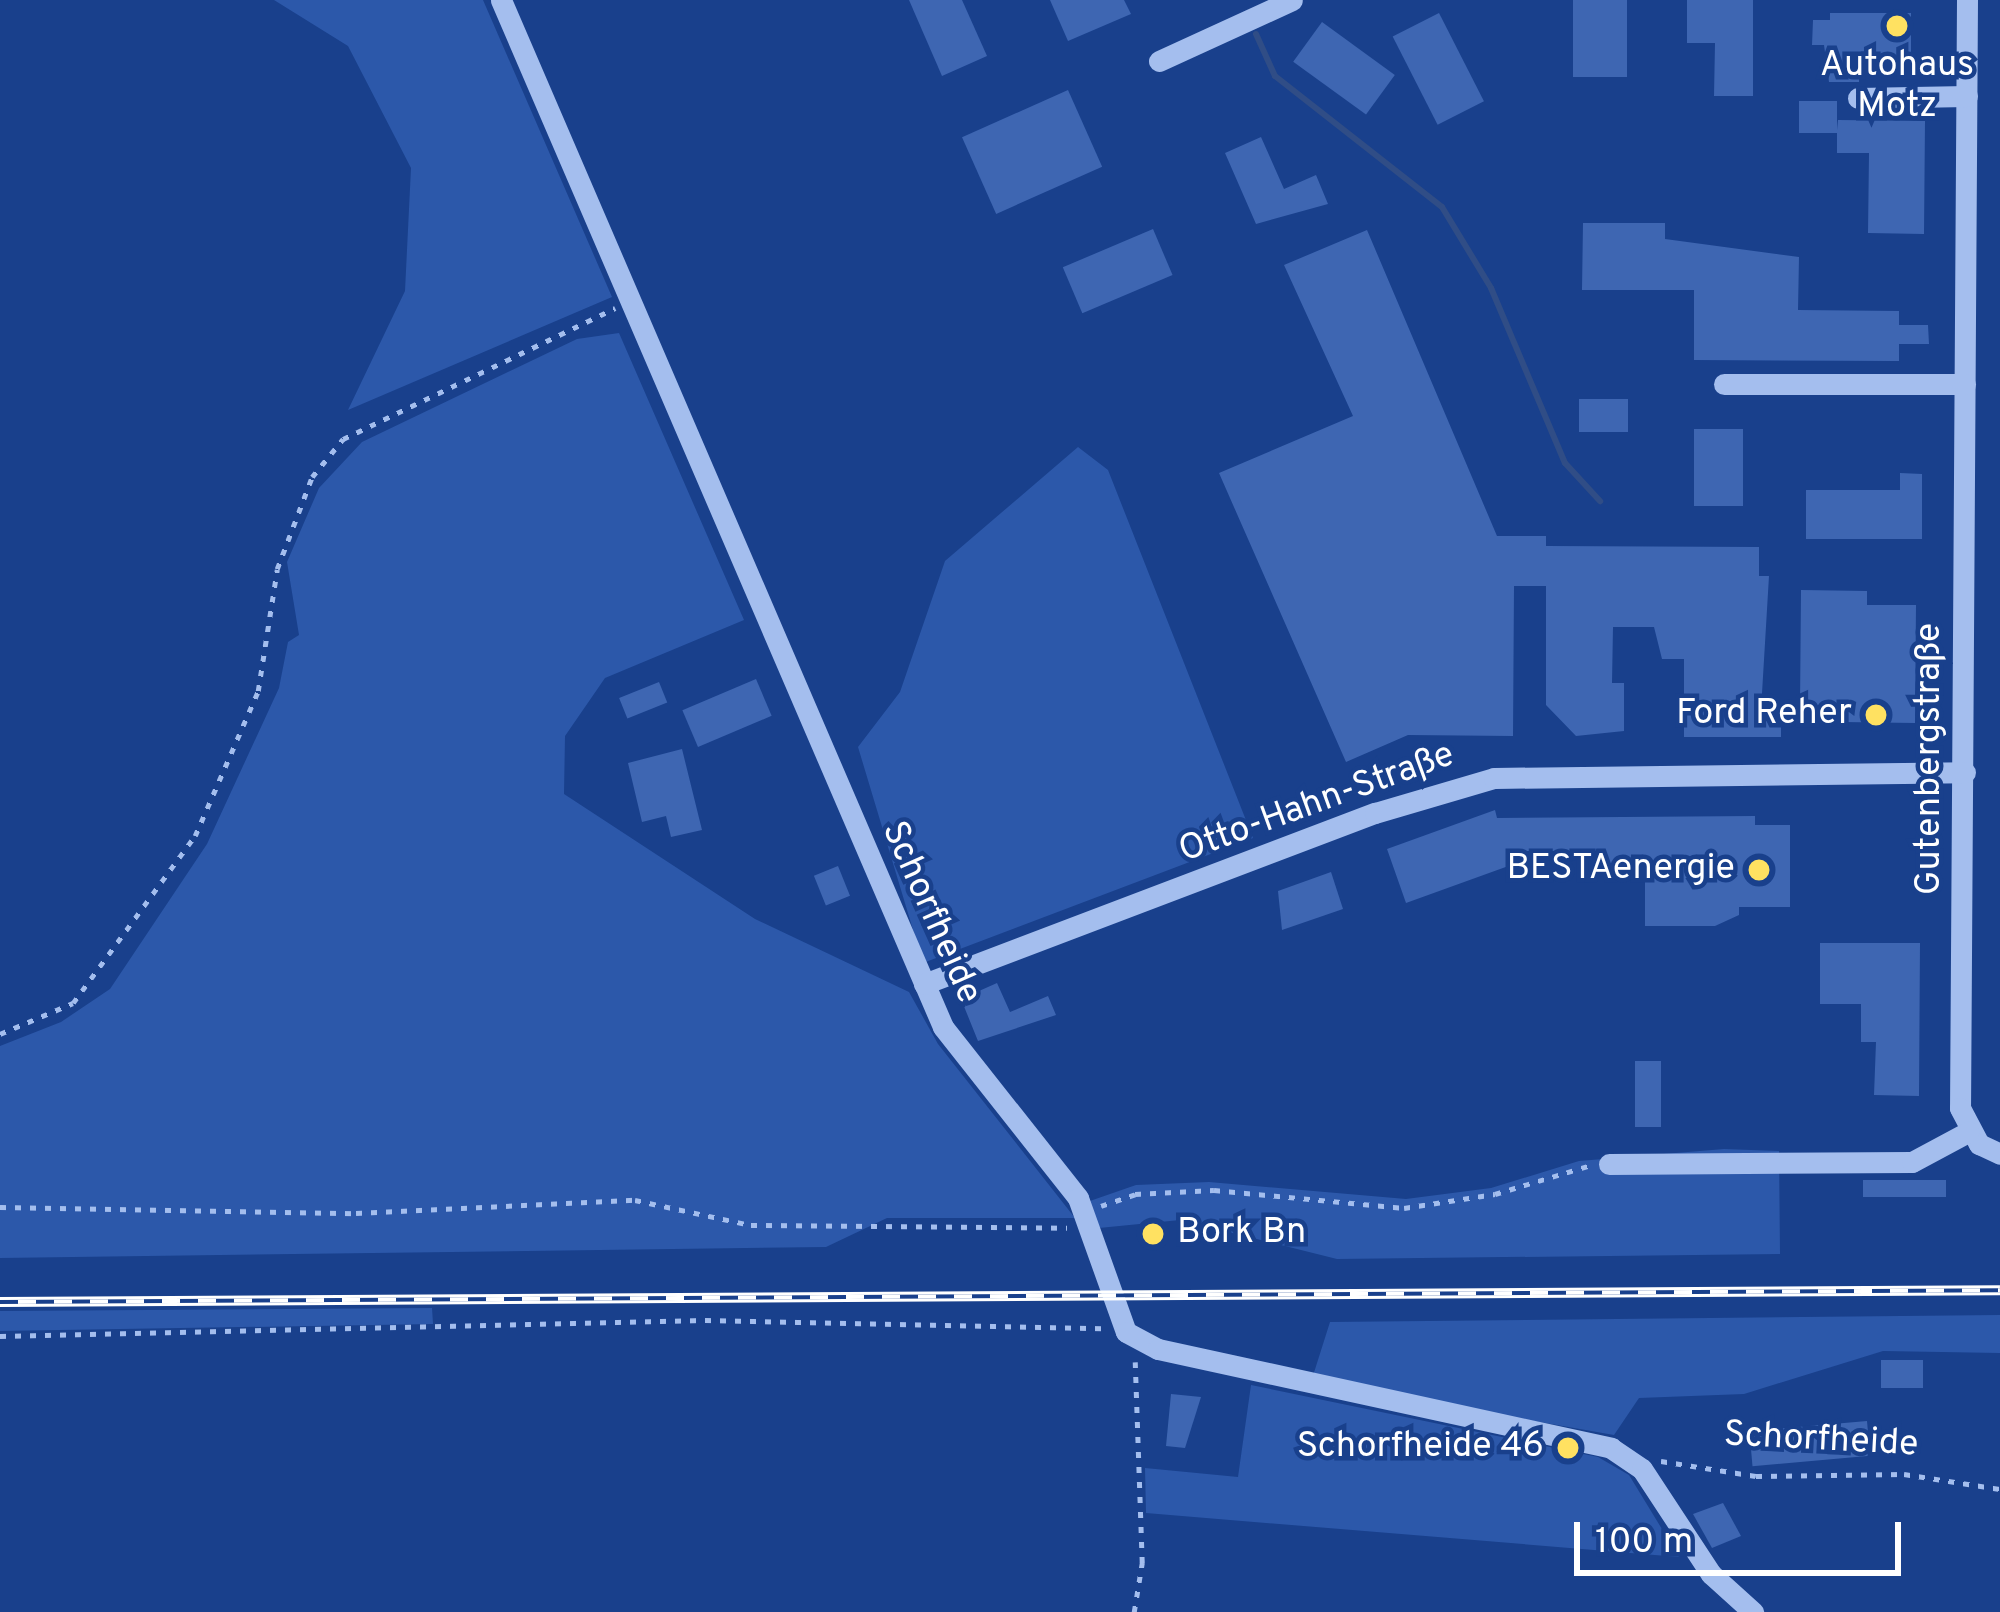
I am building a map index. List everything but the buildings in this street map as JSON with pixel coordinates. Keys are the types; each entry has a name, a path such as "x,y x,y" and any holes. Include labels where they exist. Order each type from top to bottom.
{"street":[{"name":"Schorfheide","path":"501,0 924,984 962,1058 1089,1217 1130,1336"},
{"path":"1159,61 1292,0"},
{"name":"Gutenbergstraße","path":"1967,0 1960,1108 1968,1132"},
{"path":"1858,98 1966,96"},
{"path":"1724,384 1965,384"},
{"name":"Otto-Hahn-Straße","path":"924,984 1357,820 1494,778 1965,772"},
{"path":"1609,1164 1912,1162 1968,1132 2000,1154"},
{"path":"1130,1336 1595,1444 1642,1468 1711,1574 1753,1612"}],"path":[{"path":"0,1034 73,1003 196,836 258,691 284,551 312,477 343,439 631,300"},
{"path":"0,1207 356,1213 635,1200 751,1225 1042,1230 1089,1217 1122,1197 1214,1190 1404,1208 1609,1164"},
{"path":"0,1336 705,1321 1130,1336 1142,1563 1134,1612"},
{"name":"Schorfheide","path":"1642,1468 1660,1460 1756,1476 1868,1471 2000,1490"}],"shaded area":[{"path":"274,0 483,0 612,297 348,410 405,291 411,168 348,46"},
{"path":"619,333 744,620 605,678 565,736 564,794 755,919 909,992 938,1044 1075,1218 887,1218 826,1247 0,1258 0,1046 61,1022 110,989 207,844 279,688 288,642 299,635 287,562 319,488 362,442 577,339"},
{"path":"1078,447 1108,470 1253,838 923,963 858,747 900,692 945,561"},
{"path":"1724,1149 1779,1151 1780,1254 1337,1259 1180,1220 1099,1228 1087,1202 1136,1185 1209,1182 1406,1199 1491,1188 1579,1161"},
{"path":"432,1308 433,1324 0,1331 0,1311"},
{"path":"2000,1315 2000,1353 1883,1351 1744,1394 1639,1398 1614,1435 1311,1382 1330,1322"},
{"path":"1251,1385 1598,1457 1629,1475 1679,1557 1146,1513 1145,1468 1238,1477"}],"waterway":[{"path":"1256,34 1275,76 1442,207 1491,288 1565,463 1600,501"}],"railway":[{"path":"0,1302 2000,1290"}],"place":[{"name":"Autohaus Motz","path":"1897,26"},
{"name":"Ford Reher","path":"1876,715"},
{"name":"BESTAenergie","path":"1759,870"},
{"name":"Bork Bn","path":"1153,1234"},
{"name":"Schorfheide 46","path":"1568,1448"}]}
